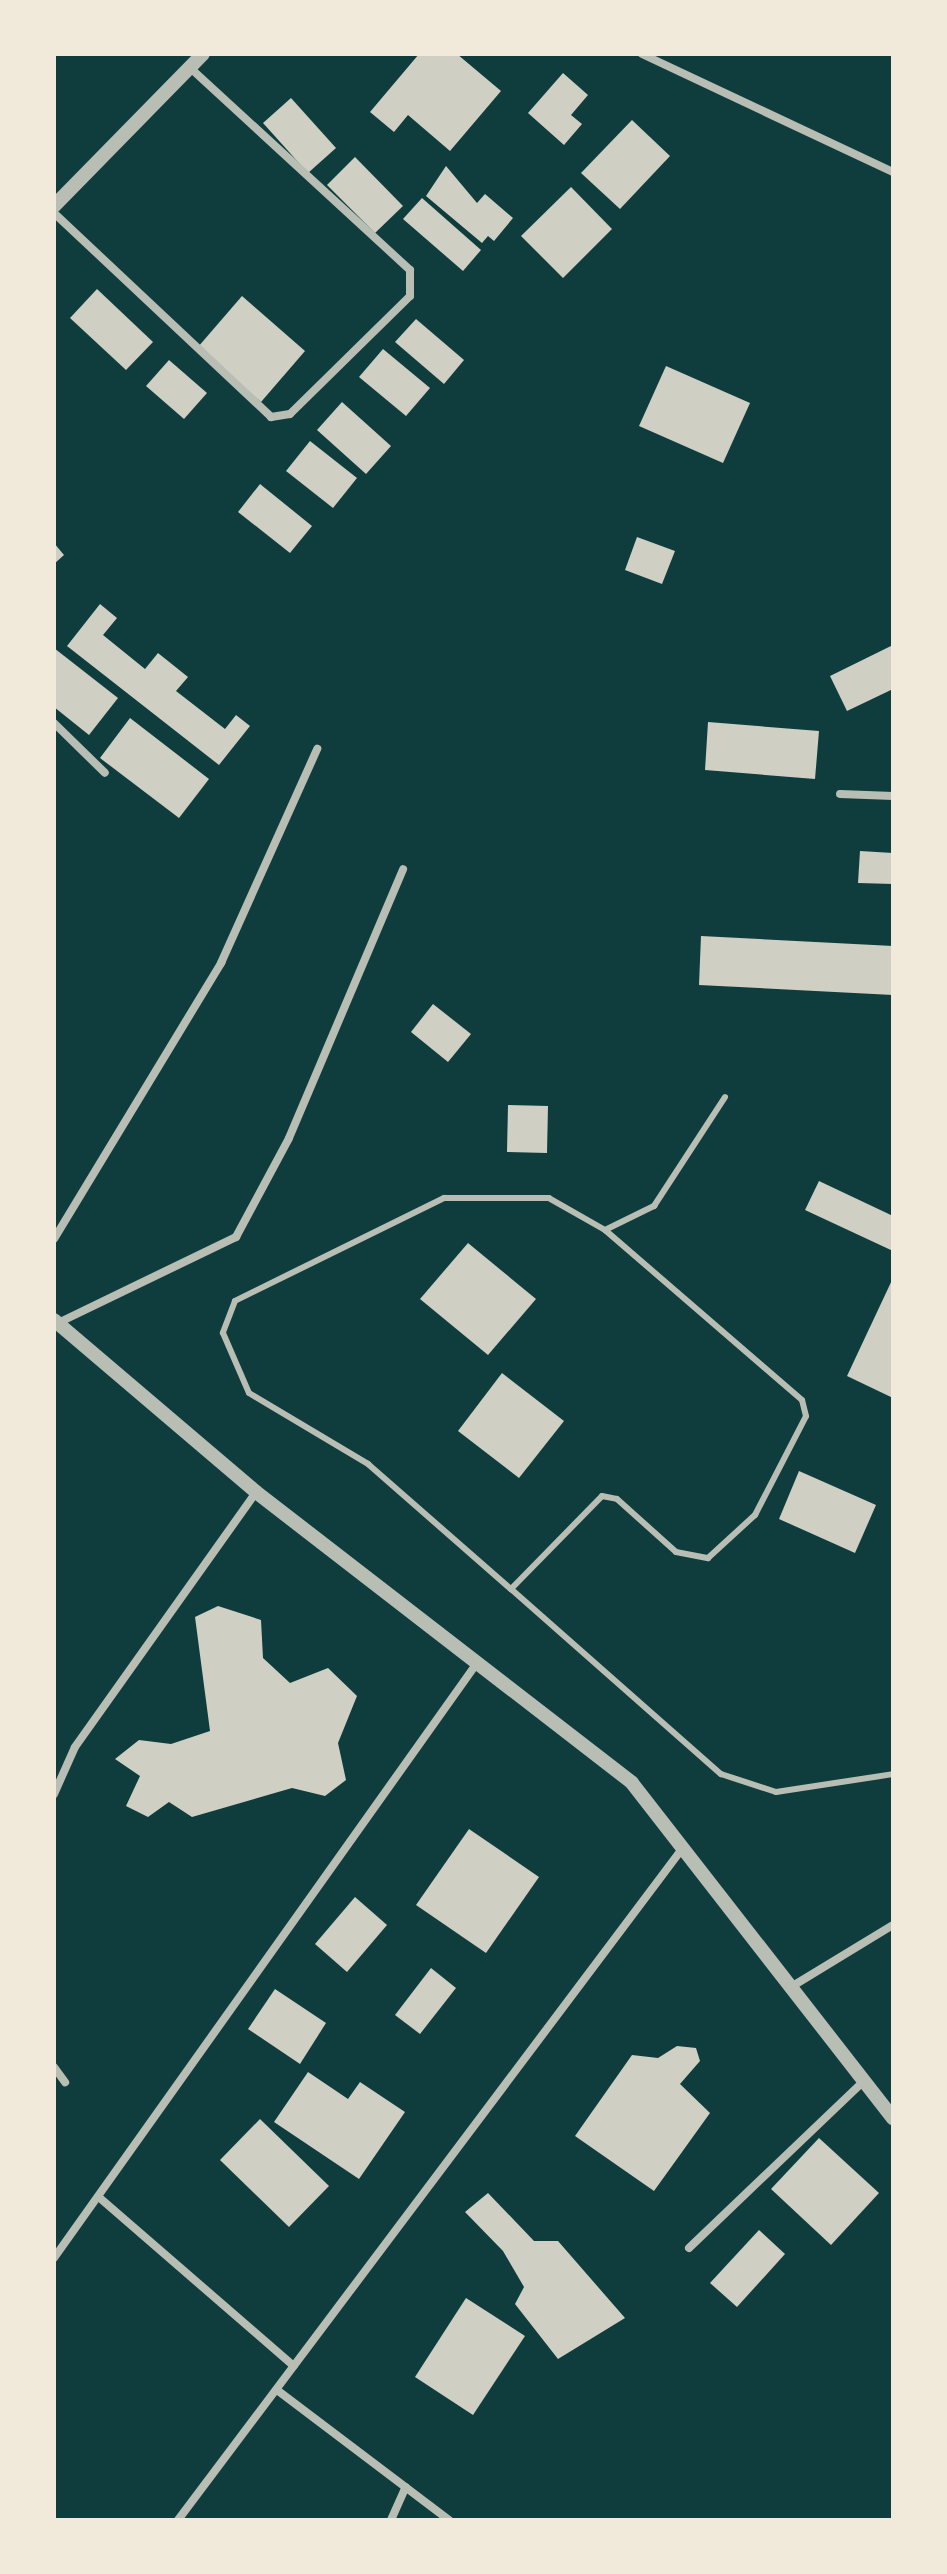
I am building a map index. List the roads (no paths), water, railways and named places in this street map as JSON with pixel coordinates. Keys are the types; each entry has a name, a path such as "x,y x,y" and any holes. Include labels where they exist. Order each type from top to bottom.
{"street":[{"path":"54,206 203,54"},
{"path":"642,54 893,172"},
{"path":"54,213 271,417 290,414 410,296 410,270 190,68"},
{"path":"54,723 105,773"},
{"path":"54,1239 221,963 317,749"},
{"path":"840,794 893,796"},
{"path":"403,869 289,1138 236,1237 56,1322 256,1492 632,1783 893,2118"},
{"path":"54,1794 75,1747 256,1492"},
{"path":"54,2258 101,2199 478,1662"},
{"path":"178,2520 682,1849"},
{"path":"791,1987 893,1925"},
{"path":"54,2067 65,2082"},
{"path":"689,2248 864,2081"},
{"path":"101,2199 294,2366"},
{"path":"277,2390 449,2520"},
{"path":"391,2520 406,2487"}],"lane":[{"path":"605,1230 654,1206 725,1097"},
{"path":"511,1589 602,1496 617,1499 676,1552 708,1558 755,1515 806,1416 791,1386 605,1230 549,1198 444,1198 248,1290 223,1333 249,1393 348,1448 511,1589 737,1784 776,1792 893,1774"}]}
